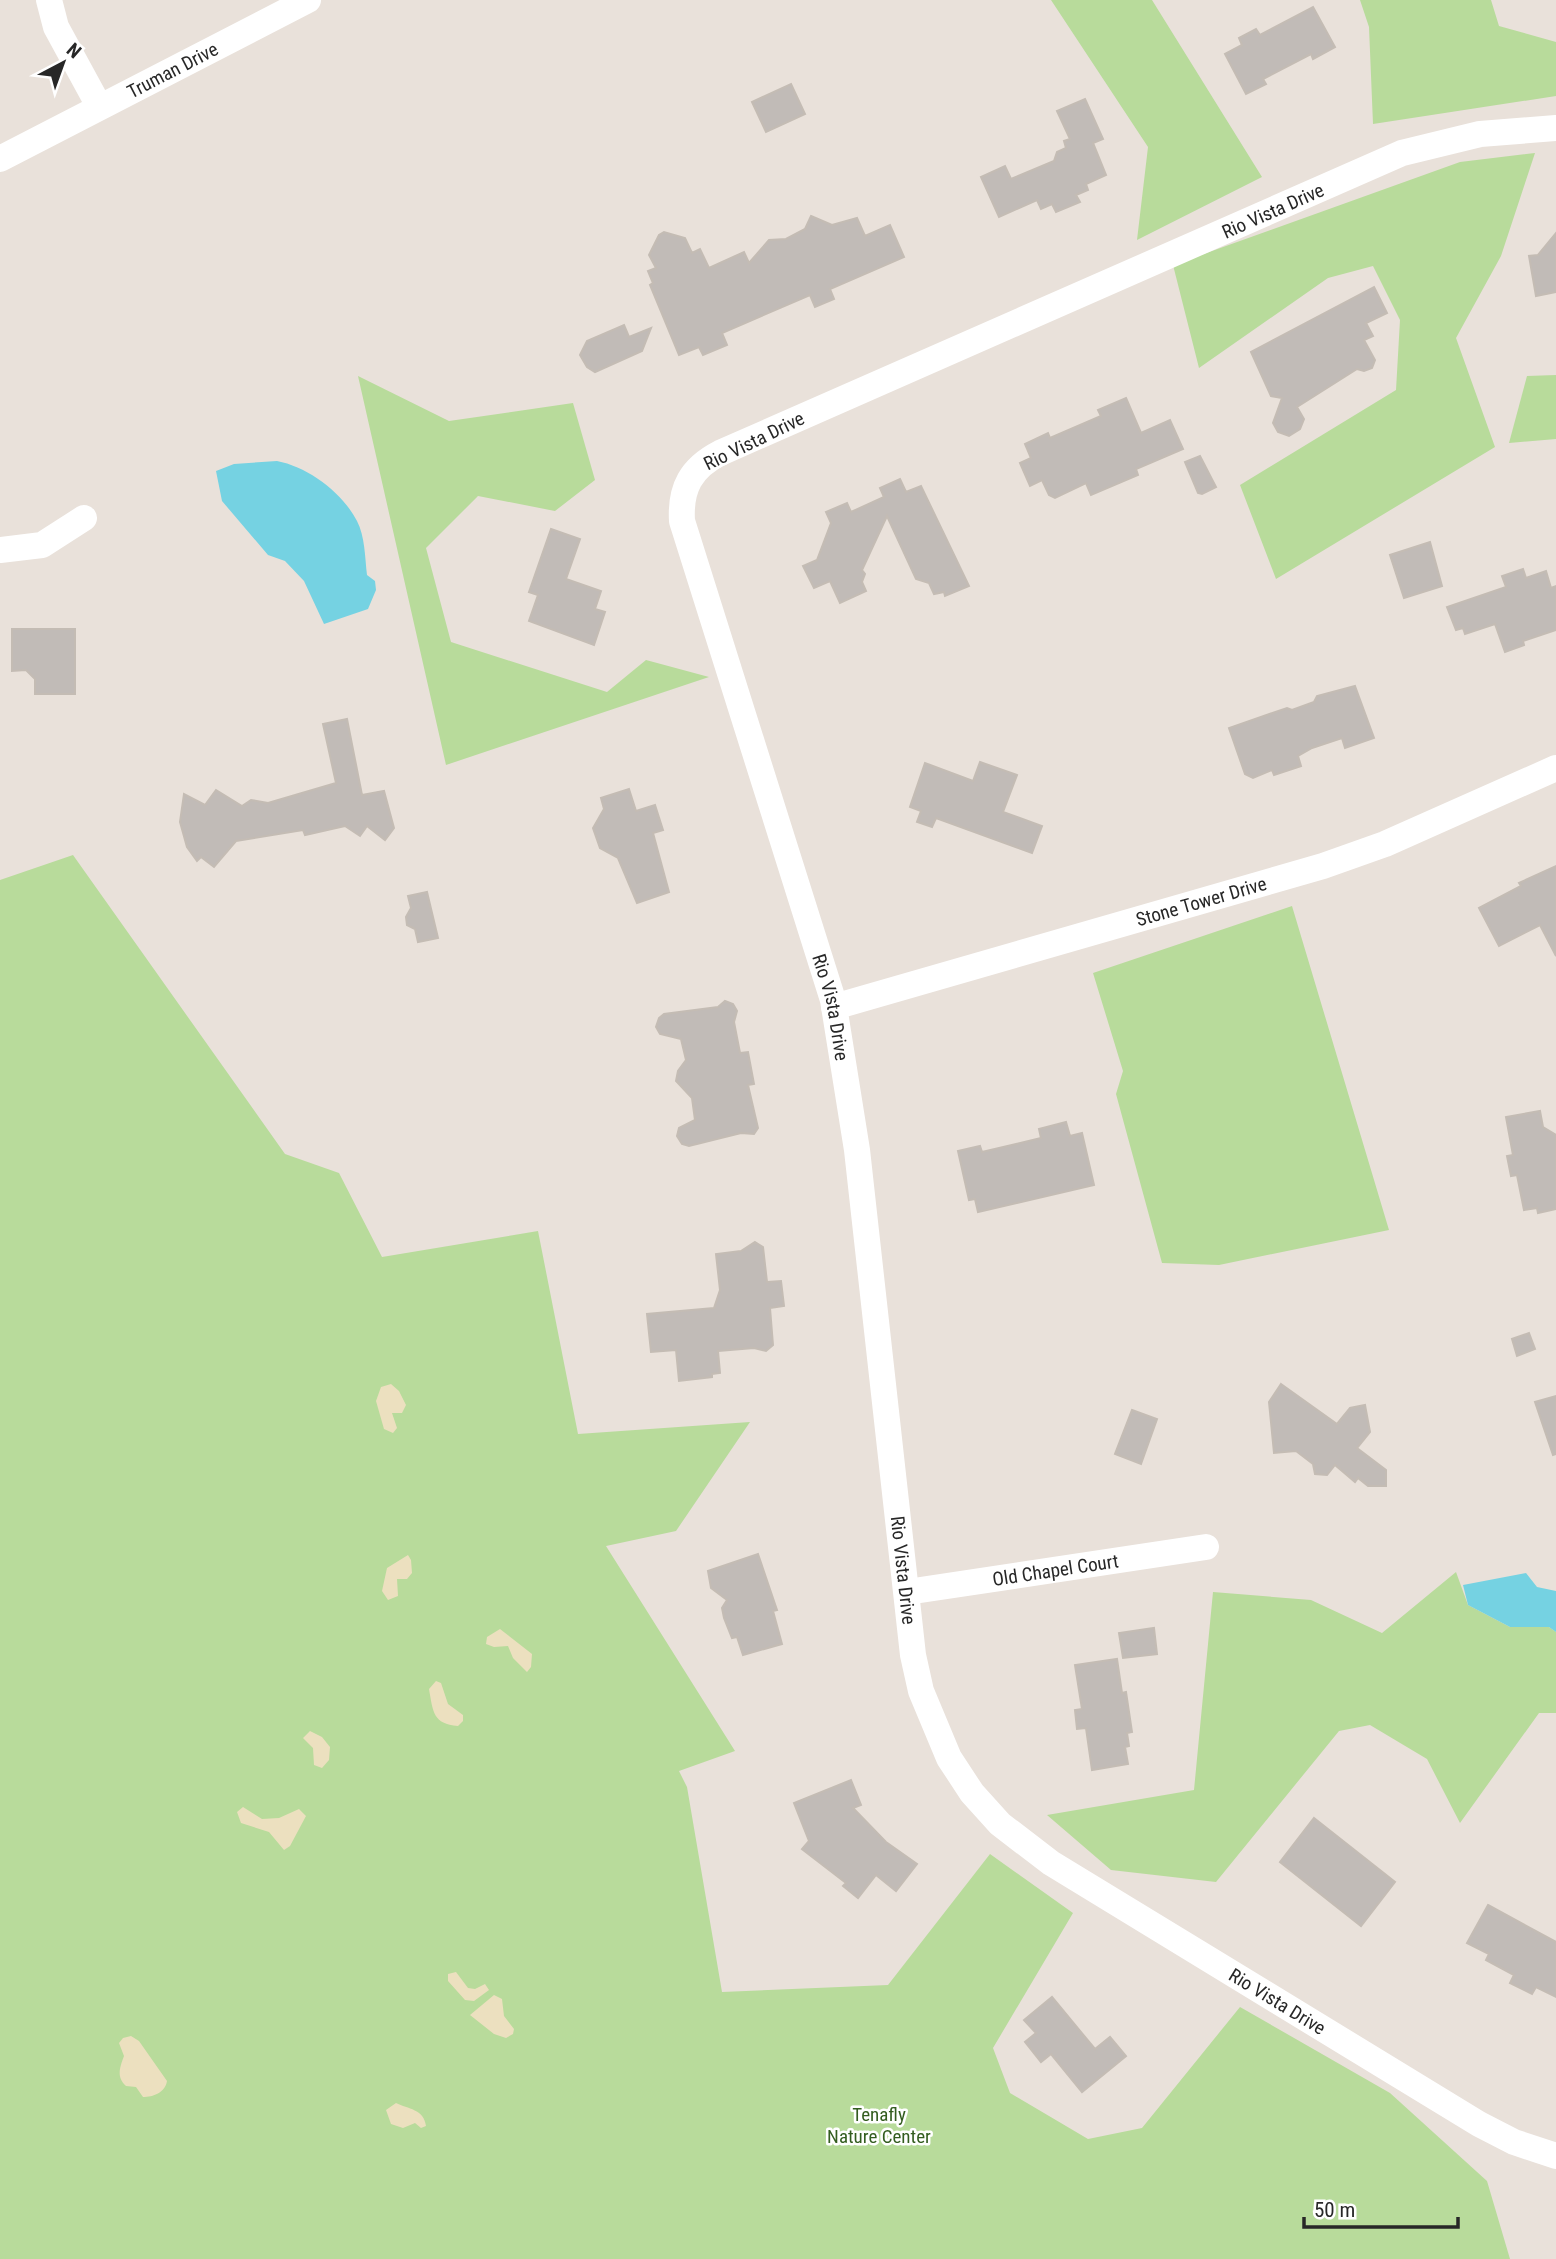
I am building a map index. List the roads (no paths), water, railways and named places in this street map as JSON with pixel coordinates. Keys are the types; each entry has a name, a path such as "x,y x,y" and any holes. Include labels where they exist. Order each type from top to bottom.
{"street":[{"path":"49,0 56,27 99,106"},
{"name":"Truman Drive","path":"0,159 307,0"},
{"name":"Rio Vista Drive","path":"1556,128 1480,134 1402,153 720,453 694,471 683,495 682,521 834,1007 857,1150 876,1301 913,1655 933,1726 949,1758 972,1793 1000,1824 1051,1863 1479,2124 1514,2142 1556,2156"},
{"path":"0,550 42,545 84,518"},
{"name":"Stone Tower Drive","path":"834,1007 1323,866 1397,839 1556,768"},
{"name":"Old Chapel Court","path":"907,1592 1206,1547"}],"water":[{"path":"277,461 300,469 323,482 351,510 362,533 367,575 375,581 376,590 368,609 324,624 304,581 285,561 268,555 222,501 216,471 234,464"},
{"path":"1526,1573 1537,1587 1556,1591 1556,1632 1549,1627 1510,1627 1468,1605 1463,1585"}],"park label":[{"name":"Tenafly Nature Center","path":"879,2125"}]}
